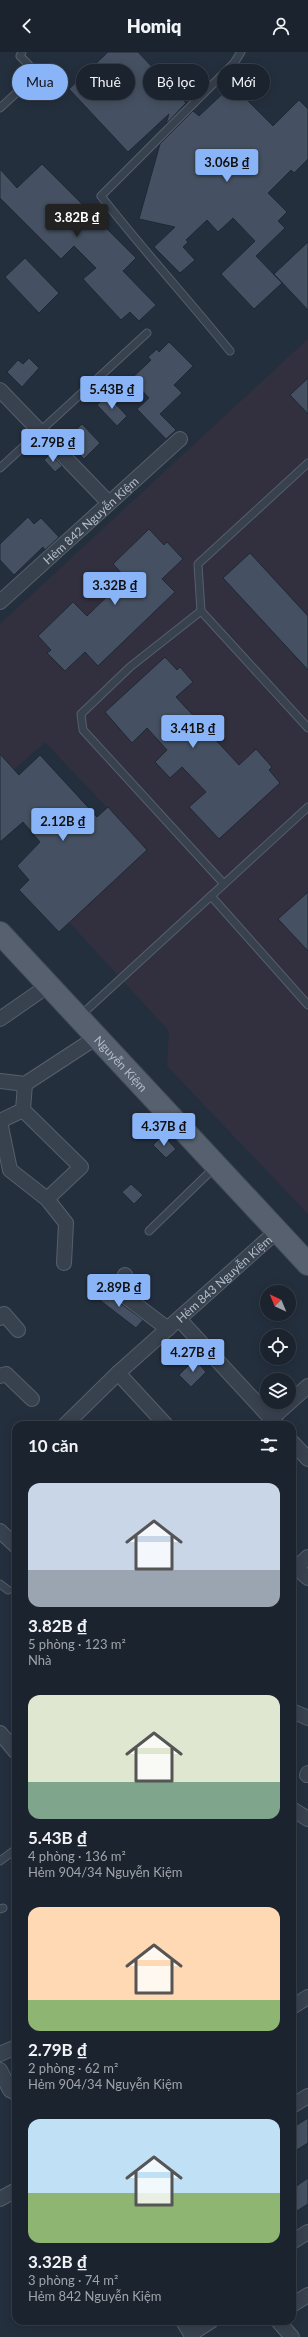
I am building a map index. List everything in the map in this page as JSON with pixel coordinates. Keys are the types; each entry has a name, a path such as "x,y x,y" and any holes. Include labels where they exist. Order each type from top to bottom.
{"main road":[{"name":"Nguyễn Kiệm","path":"0,933 308,1264"}],"street":[{"path":"0,390 109,503"},
{"name":"Hẻm 842 Nguyễn Kiệm","path":"0,602 180,439"},
{"path":"0,1019 49,985"},
{"path":"0,1081 25,1084 97,1037"},
{"path":"25,1084 23,1110 81,1167 46,1199"},
{"path":"23,1110 0,1122 10,1170 46,1199 66,1223 64,1264"},
{"name":"Hẻm 843 Nguyễn Kiệm","path":"69,1421 118,1373 277,1231"},
{"path":"125,1275 118,1291 168,1329"},
{"path":"0,1318 4,1314 18,1330"},
{"path":"178,1319 273,1421"},
{"path":"118,1373 162,1421"},
{"path":"0,1376 6,1374 32,1399"},
{"path":"275,1421 308,1386"},
{"path":"296,1446 308,1459"},
{"path":"1,1534 12,1543"},
{"path":"296,1565 308,1557"},
{"path":"296,1568 308,1578"},
{"path":"296,1713 308,1718"},
{"path":"0,1733 12,1747"},
{"path":"296,1812 308,1819"},
{"path":"296,2005 308,1998"},
{"path":"0,2054 12,2049"},
{"path":"0,2070 10,2090 12,2091"},
{"path":"296,2104 308,2096"},
{"path":"0,2198 12,2192"},
{"path":"296,2240 308,2232"},
{"path":"296,2302 308,2295"},
{"path":"185,2325 191,2334 205,2325"},
{"path":"282,2325 292,2337"}],"lane":[{"path":"22,52 20,56 28,64"},
{"path":"230,351 177,285 129,233 101,196 234,63 241,52"},
{"path":"0,108 12,97"},
{"path":"0,468 147,333"},
{"path":"308,463 198,564 201,611 308,728"},
{"path":"201,611 130,668 81,714 83,730 224,884"},
{"path":"79,1018 308,807"},
{"path":"211,896 308,1005"},
{"path":"149,1231 217,1166"},
{"path":"0,1584 8,1590"},
{"path":"0,1861 12,1852"}],"shaded area":[{"path":"308,339 308,1214 167,1066 169,1031 69,922 147,850 45,742 0,782 0,624"}],"building":[{"path":"108,52 138,52 149,64 143,64 143,100 183,100 186,103 166,124 169,114 128,152 79,100 135,100 135,64 95,64"},
{"path":"76,82 76,96 69,89"},
{"path":"217,99 247,100 273,126 299,100 308,109 308,159 294,173 291,170 268,193 287,212 278,221 285,228 256,256 282,283 254,309 221,274 255,241 233,218 218,232 207,220 186,240 188,242 183,247 195,260 180,273 154,247 175,227 139,219 160,144 193,111 199,116"},
{"path":"42,164 136,258 123,271 156,305 139,321 130,312 121,320 83,279 96,268 74,246 61,259 0,198 0,169 17,188"},
{"path":"308,242 308,310 274,274"},
{"path":"25,258 59,293 39,313 5,277"},
{"path":"169,342 193,366 174,385 182,393 160,414 176,430 166,439 137,409 149,398 131,379 151,360 148,357 157,349 159,352"},
{"path":"29,358 39,368 22,387 7,372 18,360 23,364"},
{"path":"308,378 308,414 290,395"},
{"path":"107,395 127,416 117,426 97,405"},
{"path":"82,424 100,443 84,459 77,452 74,455 62,443"},
{"path":"50,454 62,466 55,472 44,460"},
{"path":"28,517 34,524 41,518 59,537 45,550 43,547 14,575 0,560 0,544"},
{"path":"149,529 164,545 167,542 183,559 162,579 175,592 98,666 85,652 65,671 47,653 51,650 38,636 73,602 87,616 126,578 113,564"},
{"path":"250,553 308,616 308,670 223,578"},
{"path":"165,657 177,670 180,667 193,682 176,697 239,765 256,749 272,767 269,770 280,783 219,839 189,807 206,792 182,767 170,778 155,762 167,750 147,728 132,743 105,712"},
{"path":"0,754 19,775 40,755 97,817 108,807 147,850 59,932 19,890 29,880 17,866 40,842 23,822 0,842"},
{"path":"308,892 308,951 278,919"},
{"path":"163,1135 176,1149 166,1158 153,1145"},
{"path":"131,1184 143,1195 134,1204 122,1192"},
{"path":"107,1287 113,1298 143,1320 136,1328 97,1298"},
{"path":"195,1359 206,1372 191,1387 179,1375"},
{"path":"308,2118 308,2143 296,2150 296,2126"},
{"path":"308,2178 308,2204 296,2212 296,2186"}]}
